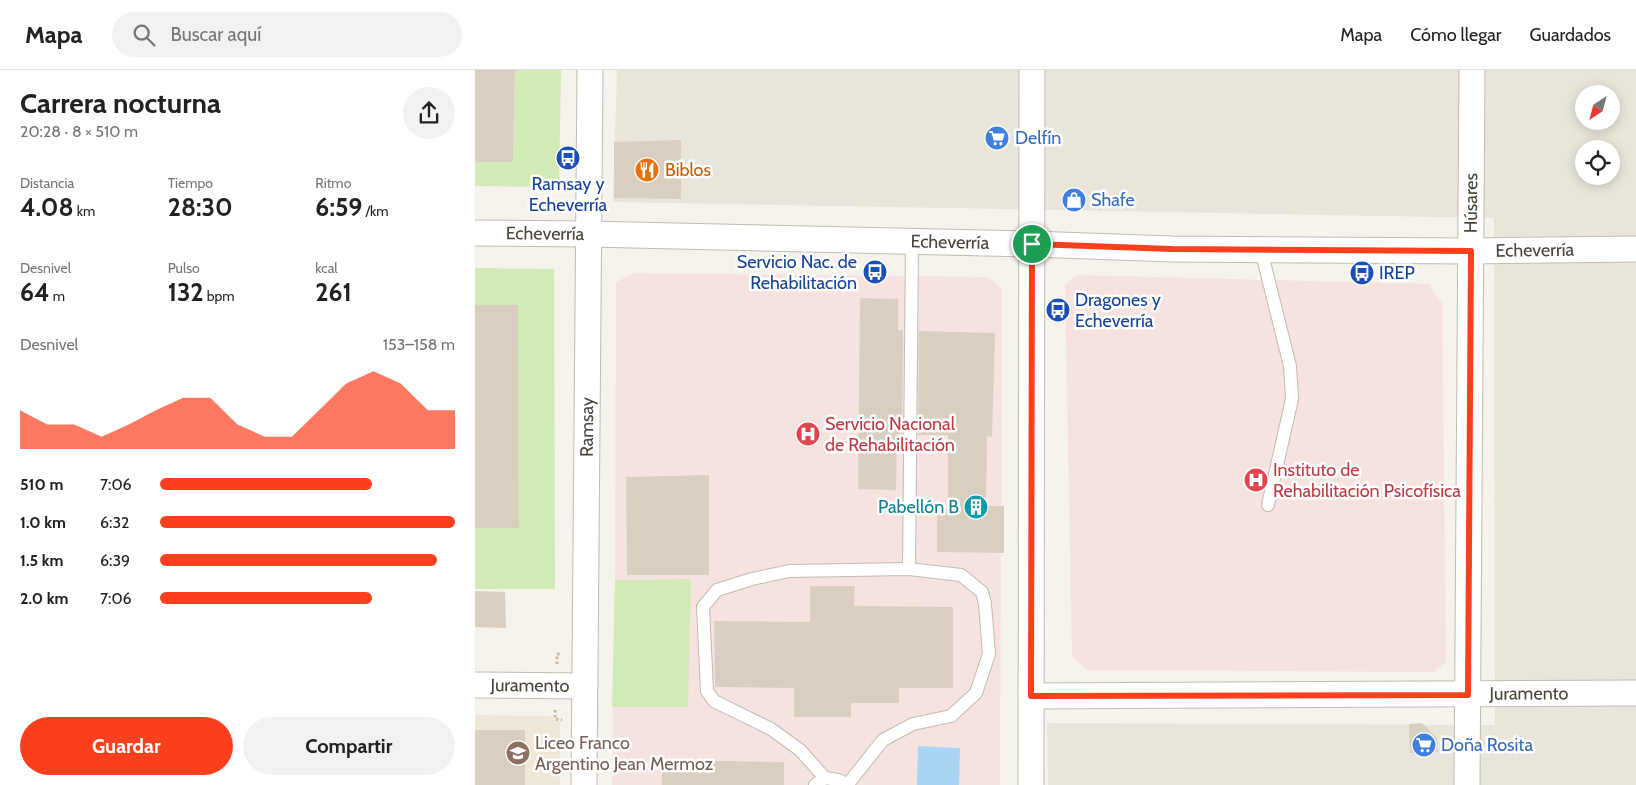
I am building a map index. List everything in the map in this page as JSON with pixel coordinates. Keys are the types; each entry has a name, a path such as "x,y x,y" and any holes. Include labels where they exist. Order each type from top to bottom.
{"street":[{"name":"Ramsay","path":"584,785 589,70"},
{"path":"1031,785 1033,70"},
{"name":"Húsares","path":"1467,785 1472,70"},
{"name":"Echeverría","path":"475,233 912,241 1172,249 1471,251 1636,249"},
{"name":"Juramento","path":"475,685 585,686"},
{"name":"Juramento","path":"1031,696 1636,693"}],"lane":[{"path":"909,569 912,241"},
{"path":"1261,250 1290,366 1292,399 1268,505"},
{"path":"909,569 961,575 981,592 985,604 989,654 976,693 951,716 913,724 883,740 849,784 838,780 820,781 800,750 771,730 714,701 707,691 703,608 717,590 752,579 789,571 909,569"}],"shaded area":[{"path":"617,70 1636,70 1636,785 1048,785 1047,723 1495,725 1494,218 613,202"},
{"name":"Servicio Nacional de Rehabilitación","path":"634,273 988,277 1002,289 1000,785 612,785 616,282"},
{"name":"Instituto de Rehabilitación Psicofísica","path":"1077,275 1429,284 1441,303 1442,298 1446,662 1434,672 1087,670 1072,656 1065,285"},
{"name":"Liceo Franco Argentino Jean Mermoz","path":"475,715 549,716 560,722 560,785 475,785"}],"green space":[{"path":"515,70 561,70 559,187 475,186 475,162 513,162"},
{"path":"475,268 554,269 555,589 475,589 475,528 519,528 518,305 475,305"},
{"path":"691,579 688,707 612,707 615,580"}],"water":[{"path":"918,746 960,748 959,785 917,785"}],"building":[{"path":"475,70 515,70 513,162 475,162"},
{"name":"Biblos","path":"681,140 681,199 614,198 614,142"},
{"path":"860,298 898,299 898,330 903,330 902,434 897,434 896,490 858,489"},
{"path":"475,305 518,305 519,528 475,528"},
{"path":"919,331 995,333 992,437 987,436 986,506 1004,506 1004,553 937,552 937,508 948,509 948,435 918,435"},
{"path":"709,475 709,575 627,575 626,477"},
{"path":"810,586 855,586 854,606 953,607 953,688 899,688 899,703 851,703 851,717 794,717 794,688 715,687 714,621 810,622"},
{"path":"475,591 505,592 506,628 475,627"},
{"name":"Doña Rosita","path":"1422,723 1437,738 1438,752 1410,753 1409,724"},
{"path":"475,730 525,730 525,785 475,785"},
{"path":"662,760 784,762 784,785 662,785"}],"place":[{"name":"Delfín","path":"997,138"},
{"name":"Ramsay y Echeverría","path":"568,158"},
{"name":"Biblos","path":"647,170"},
{"name":"Shafe","path":"1074,200"},
{"name":"Servicio Nac. de Rehabilitación","path":"875,272"},
{"name":"IREP","path":"1362,273"},
{"name":"Dragones y Echeverría","path":"1058,310"},
{"name":"Servicio Nacional de Rehabilitación","path":"808,434"},
{"name":"Instituto de Rehabilitación Psicofísica","path":"1256,480"},
{"name":"Pabellón B","path":"976,507"},
{"name":"Doña Rosita","path":"1424,745"},
{"name":"Liceo Franco Argentino Jean Mermoz","path":"518,753"}],"route":[{"path":"1032,244 1172,249 1471,251 1468,695 1031,696 1032,244"}]}
